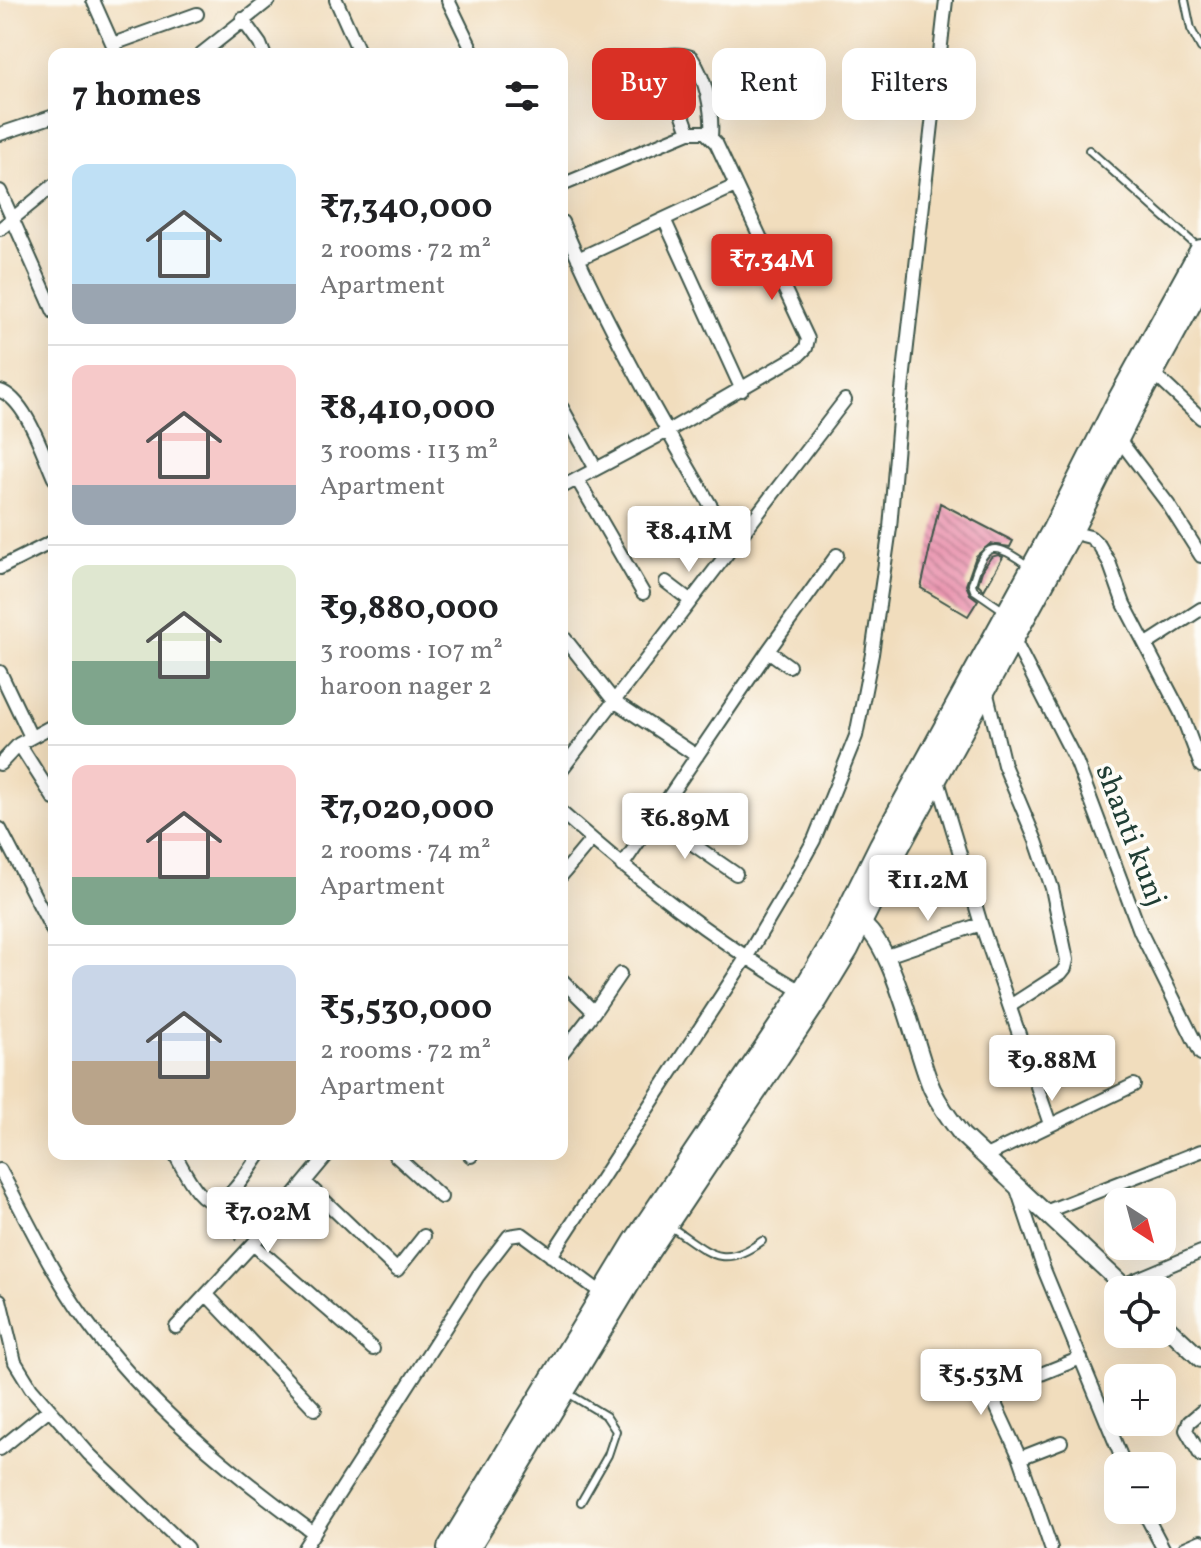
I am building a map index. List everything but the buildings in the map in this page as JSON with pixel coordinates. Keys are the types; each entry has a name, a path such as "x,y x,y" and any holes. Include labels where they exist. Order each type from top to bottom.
{"highway":[{"path":"468,1548 603,1294 674,1181 853,919 895,852 1012,636 1118,402 1201,250"},
{"path":"449,1548 816,1000 853,919 881,845 1032,568 1062,530 1118,438 1201,283"}],"street":[{"path":"93,0 115,48"},
{"path":"208,48 268,0"},
{"path":"336,0 357,48"},
{"path":"448,0 471,48"},
{"path":"941,48 946,0"},
{"path":"117,48 197,14"},
{"path":"242,19 262,48"},
{"path":"696,67 710,103 713,119 711,137"},
{"path":"0,134 48,118"},
{"path":"685,120 689,132"},
{"path":"551,1256 746,958 814,840 852,746 864,698 896,476 902,392 933,120"},
{"path":"568,182 689,132 705,132 711,137 808,339 806,348 799,355 742,390 568,484"},
{"path":"578,259 735,186"},
{"path":"0,229 48,190"},
{"path":"0,191 48,299"},
{"path":"664,219 742,390"},
{"path":"568,236 622,351 734,545"},
{"path":"1152,372 1201,418"},
{"path":"0,391 13,397 21,409 48,465"},
{"path":"568,761 845,400"},
{"path":"568,419 596,469"},
{"path":"1118,438 1168,504 1201,556"},
{"path":"577,479 643,593"},
{"path":"1062,530 1090,537 1099,545 1109,562 1124,604 1181,713 1201,766"},
{"path":"0,568 48,544"},
{"path":"622,866 837,555"},
{"path":"666,582 691,601"},
{"path":"1147,644 1201,609"},
{"name":"shanti kunj","path":"1012,636 1077,763 1140,931 1201,1054"},
{"path":"568,643 614,701 697,756"},
{"path":"768,651 789,666"},
{"path":"0,672 31,737"},
{"path":"985,686 1004,765 1052,888 1067,960 1061,973 1010,1006"},
{"path":"0,764 19,744 48,728"},
{"path":"19,744 48,790"},
{"path":"937,777 981,924 1050,1124"},
{"path":"568,818 679,912 803,992"},
{"path":"655,818 736,874"},
{"path":"0,829 48,921"},
{"path":"568,868 592,839"},
{"path":"853,919 868,926 887,956 932,1088 945,1114 962,1135 1112,1276"},
{"path":"887,956 981,924"},
{"path":"568,1045 620,974"},
{"path":"568,986 594,1012"},
{"path":"986,1156 1134,1085"},
{"path":"1045,1212 1201,1151"},
{"path":"179,1160 202,1199 213,1202 222,1200 232,1192 256,1160"},
{"path":"176,1327 253,1244 323,1160"},
{"path":"401,1160 441,1197"},
{"path":"0,1170 64,1287 120,1363 156,1402 228,1468 314,1533"},
{"path":"305,1182 397,1270 424,1236"},
{"path":"1015,1183 1043,1267 1119,1452"},
{"path":"304,1548 478,1276 509,1236 522,1234 603,1294"},
{"path":"253,1244 373,1349"},
{"path":"1150,1276 1201,1252"},
{"path":"207,1295 315,1409"},
{"path":"0,1300 15,1362 31,1388 89,1454 187,1548"},
{"path":"1176,1335 1201,1359"},
{"path":"1051,1548 1020,1458 1000,1416 996,1398 1011,1386 1081,1358"},
{"path":"0,1449 48,1410"},
{"path":"1201,1412 1189,1422 1186,1430 1201,1456"},
{"path":"1020,1458 1061,1442"},
{"path":"1150,1524 1163,1548"},
{"path":"1185,1548 1201,1541"}],"lane":[{"path":"1185,0 1186,12 1201,48"},
{"path":"1186,12 1191,0"},
{"path":"1089,150 1201,250"},
{"path":"1007,613 974,590 972,584 986,554 1000,547 1032,568"},
{"path":"666,1224 710,1253 722,1257 735,1257 762,1241"},
{"path":"555,1386 606,1416 616,1431 608,1455 581,1502"}],"path":[{"path":"223,1229 241,1243 253,1244"}]}
